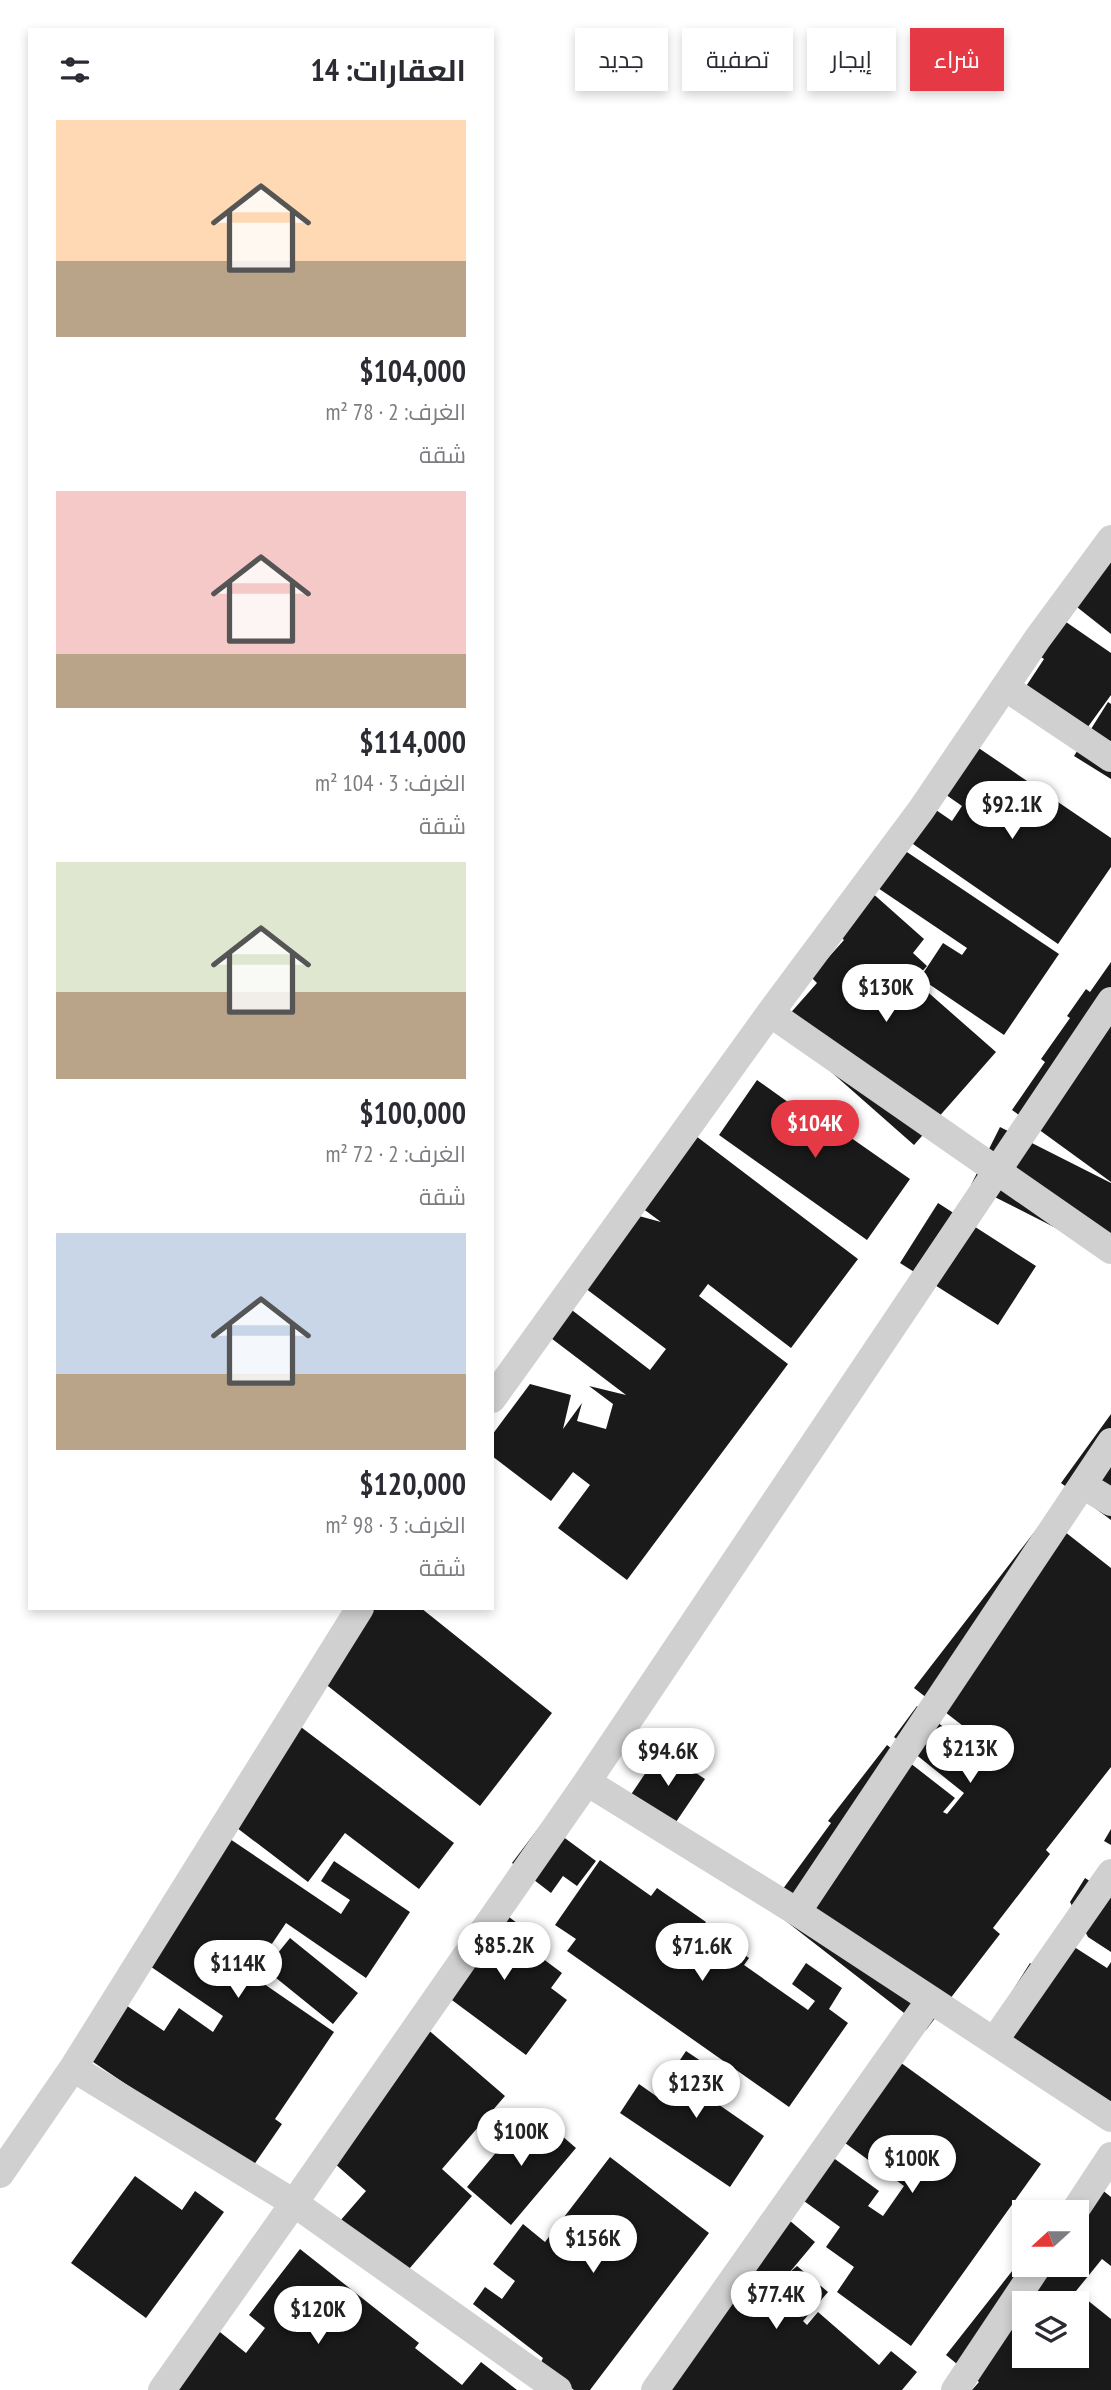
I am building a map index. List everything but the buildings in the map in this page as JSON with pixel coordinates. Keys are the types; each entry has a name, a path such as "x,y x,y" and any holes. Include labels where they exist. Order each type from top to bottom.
{"street":[{"path":"494,1396 770,1013 921,810 1004,687 1111,540"},
{"path":"1004,687 1111,758"},
{"path":"162,2390 587,1782 1111,1001"},
{"path":"770,1013 1111,1250"},
{"path":"797,1912 1111,1442"},
{"path":"1083,1485 1111,1502"},
{"path":"0,2174 73,2068 359,1610"},
{"path":"587,1782 797,1912 1111,2118"},
{"path":"994,2041 1111,1873"},
{"path":"655,2390 930,2000"},
{"path":"73,2068 294,2203 558,2390"},
{"path":"1082,2200 1111,2156"},
{"path":"955,2390 1030,2277"}]}
